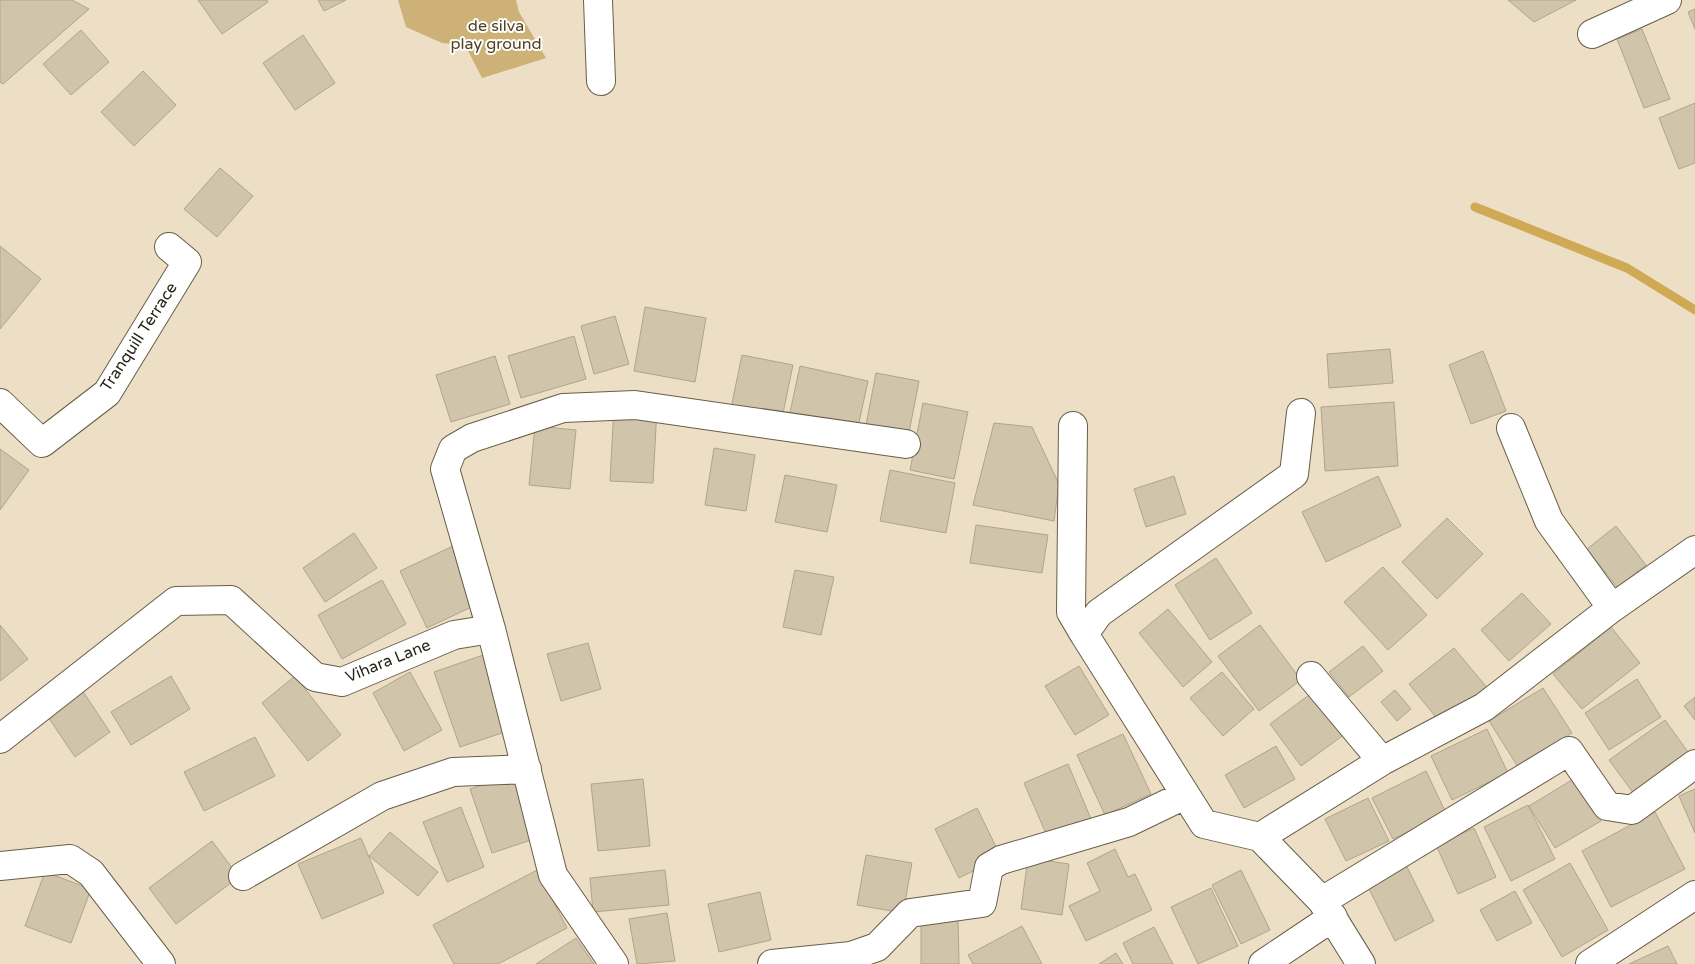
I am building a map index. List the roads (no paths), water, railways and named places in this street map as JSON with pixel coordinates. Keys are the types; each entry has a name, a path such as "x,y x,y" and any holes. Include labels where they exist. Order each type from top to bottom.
{"street":[{"path":"598,0 601,81"},
{"path":"1592,34 1667,0"},
{"name":"Tranquill Terrace","path":"0,403 42,443 107,392 187,262 168,247"},
{"path":"614,964 554,875 491,629 445,469 454,449 472,438 563,408 635,405 906,444"},
{"path":"1084,634 1099,613 1294,474 1301,413"},
{"path":"1073,426 1071,612 1204,824 1260,837 1328,909 1361,964"},
{"path":"1511,428 1549,521 1612,608"},
{"path":"1260,837 1382,761 1484,707 1612,608 1695,550"},
{"name":"Vihara Lane","path":"0,739 176,601 231,600 315,677 342,682 454,635 491,629"},
{"path":"1311,676 1382,761"},
{"path":"1263,964 1328,909 1569,751 1607,806 1632,810 1695,764"},
{"path":"243,876 382,796 453,772 528,769"},
{"path":"772,964 851,956 878,947 910,913 982,903 989,868 1001,860 1129,822 1185,796"},
{"path":"0,866 70,859 91,872 161,964"},
{"path":"1590,964 1695,896"}],"waterway":[{"path":"1475,207 1627,268 1695,310"}],"park label":[{"name":"de silva play ground","path":"496,35"}]}
